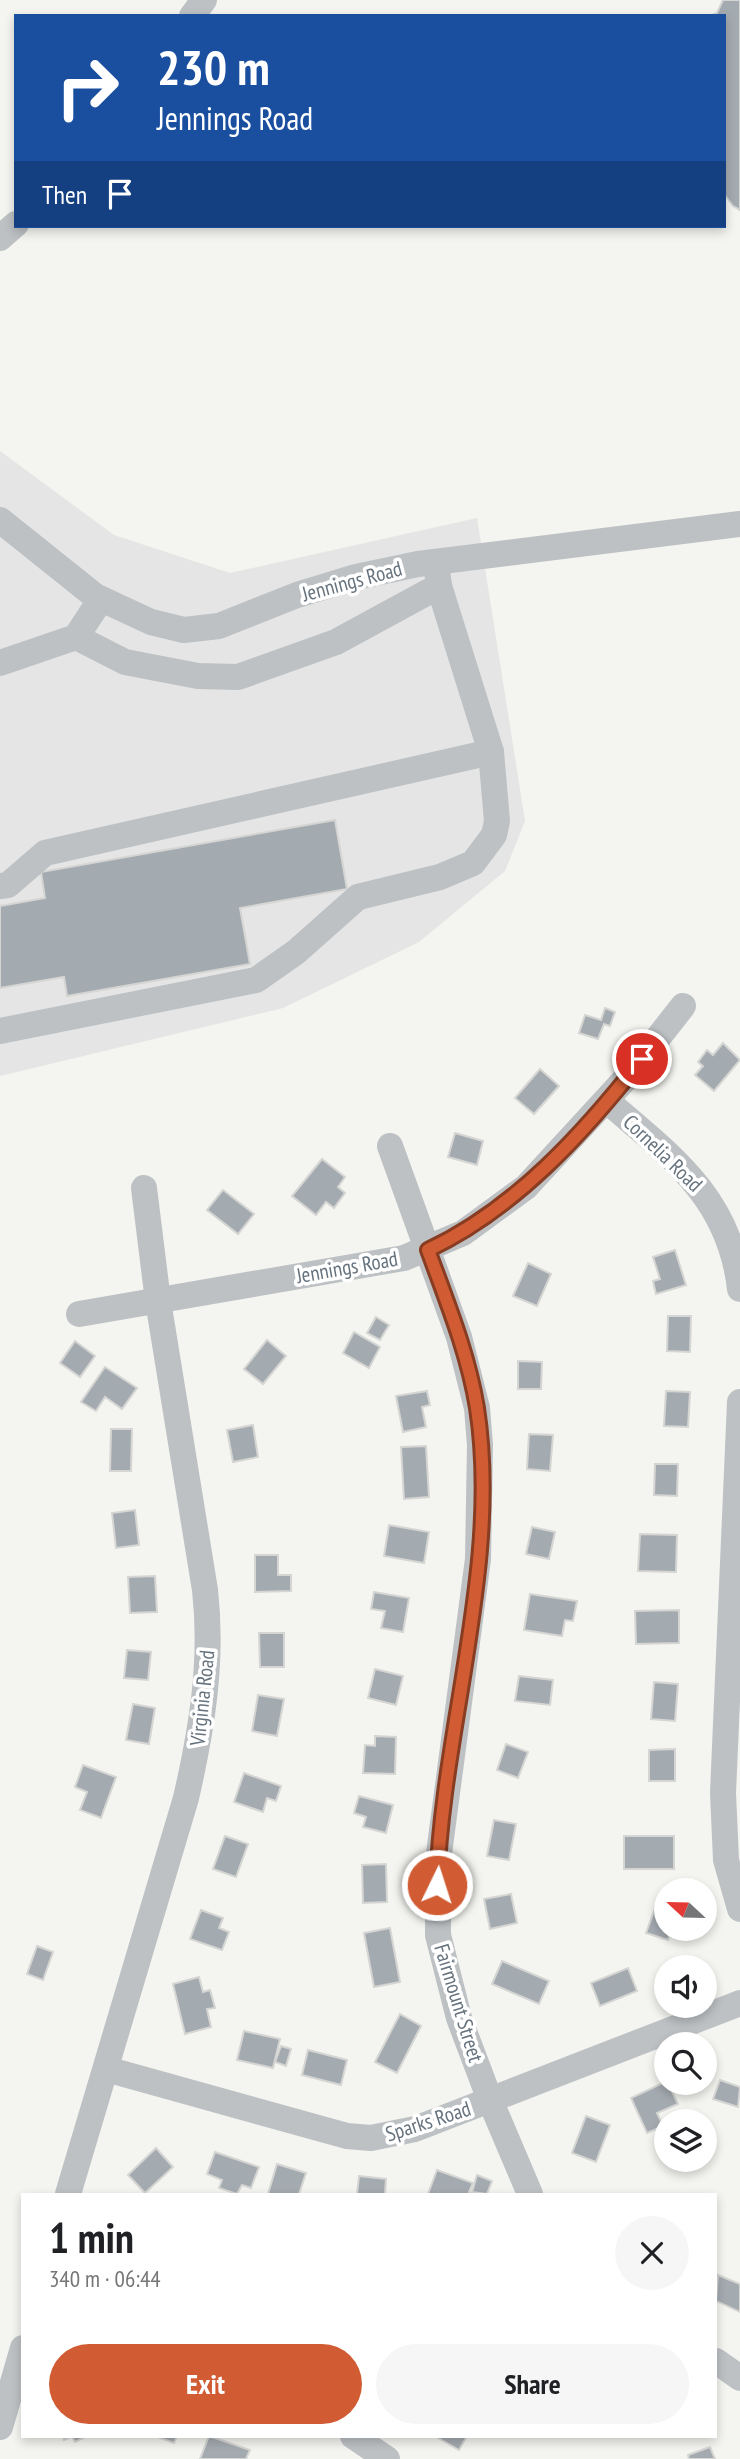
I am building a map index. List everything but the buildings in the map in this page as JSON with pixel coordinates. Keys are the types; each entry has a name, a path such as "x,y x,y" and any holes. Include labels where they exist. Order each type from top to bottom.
{"street":[{"path":"0,238 14,226"},
{"name":"Jennings Road","path":"0,520 101,599 151,622 184,630 219,626 297,595 356,577 438,574 740,524"},
{"path":"0,1031 256,980 296,952 358,897 440,877 473,863 494,835 498,821 491,752 438,574 336,642 238,677 198,676 125,662 76,637"},
{"path":"0,663 76,637 101,599"},
{"path":"0,886 8,885 45,853 491,752"},
{"name":"Jennings Road","path":"79,1314 404,1258 428,1250 473,1227 526,1187 607,1101 683,1006"},
{"name":"Cornelia Road","path":"607,1101 685,1169 707,1196 728,1235 740,1289"},
{"name":"Fairmount Street","path":"390,1146 462,1347 477,1408 480,1445 478,1559 438,1861 437,1922 459,2018 530,2193"},
{"name":"Virginia Road","path":"68,2193 186,1798 199,1744 207,1687 209,1621 158,1301 144,1188"},
{"path":"740,1402 723,1793 726,1860 740,1909"},
{"name":"Sparks Road","path":"106,2069 325,2131 371,2138 415,2129 740,2003"},
{"path":"0,2427 21,2355"},
{"path":"717,2362 740,2378"},
{"path":"356,2438 387,2459"}],"shaded area":[{"path":"0,451 114,535 230,573 477,518 525,821 505,871 419,942 283,1008 0,1076"}],"route":[{"path":"437,1885 478,1559 481,1493 477,1408 459,1337 428,1250 463,1233 526,1187 607,1101 642,1059"}]}
